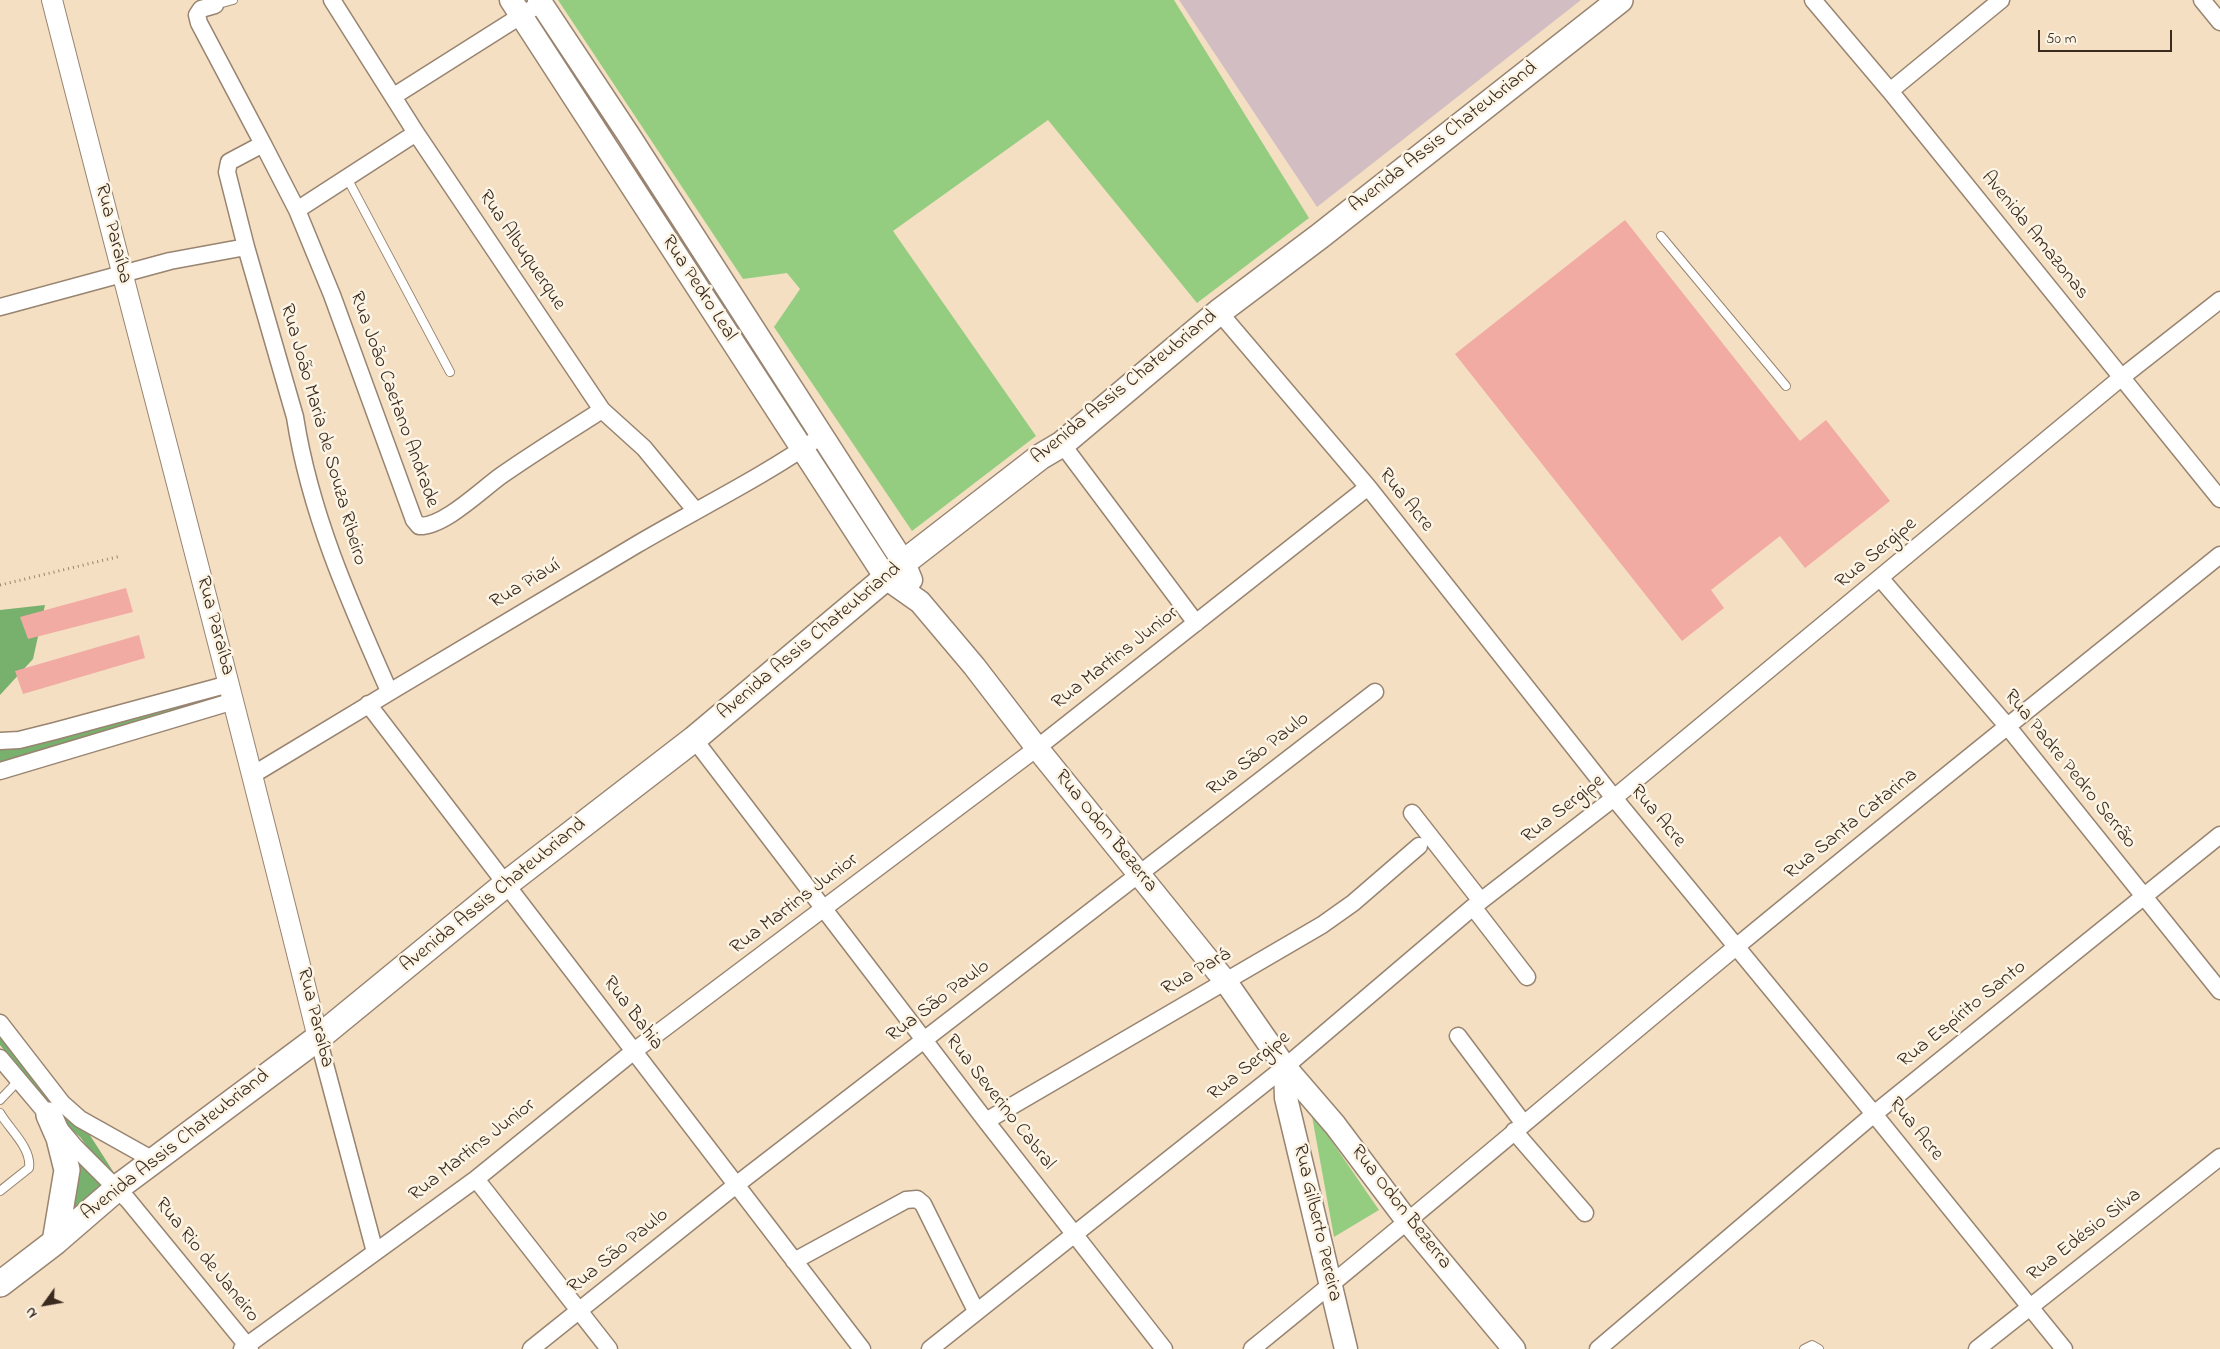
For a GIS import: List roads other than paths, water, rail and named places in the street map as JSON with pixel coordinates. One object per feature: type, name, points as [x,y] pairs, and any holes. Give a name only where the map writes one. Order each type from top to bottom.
[{"type":"main road","name":"Avenida Assis Chateubriand","points":[[0,1284],[121,1195],[156,1161],[318,1038],[506,884],[694,739],[895,571],[1040,457],[1062,444],[1219,312],[1320,236],[1620,0]]},
{"type":"main road","name":"Rua Pedro Leal","points":[[540,2],[634,142],[822,436],[895,571]]},
{"type":"main road","name":"Rua Pedro Leal","points":[[516,8],[802,450],[895,571]]},
{"type":"main road","name":"Rua Odon Bezerra","points":[[895,571],[974,666],[1037,748],[1226,982],[1285,1067],[1335,1125],[1408,1222],[1514,1349]]},
{"type":"main road","name":"Rua Gilberto Pereira","points":[[1285,1067],[1286,1098],[1346,1349]]},
{"type":"main road","points":[[49,1115],[58,1138],[68,1178],[55,1242]]},
{"type":"street","name":"Rua Paraíba","points":[[52,0],[231,692],[254,774],[318,1038],[374,1252]]},
{"type":"street","name":"Rua Albuquerque","points":[[332,0],[416,133],[602,410],[644,448],[695,510]]},
{"type":"street","name":"Avenida Amazonas","points":[[1813,0],[1890,91],[2220,499]]},
{"type":"street","points":[[1890,91],[2001,0]]},
{"type":"street","points":[[2202,0],[2220,22]]},
{"type":"street","points":[[394,96],[516,8],[540,2]]},
{"type":"street","name":"Rua João Caetano Andrade","points":[[215,5],[201,9],[197,15],[199,23],[297,210],[332,295],[414,520],[419,526],[432,524],[460,507],[502,475],[602,410]]},
{"type":"street","points":[[297,210],[416,133]]},
{"type":"street","name":"Rua João Maria de Souza Ribeiro","points":[[263,144],[229,162],[227,172],[230,186],[295,417],[299,446],[329,551],[389,691]]},
{"type":"street","points":[[0,307],[170,262],[246,247]]},
{"type":"street","name":"Rua Sergipe","points":[[930,1349],[1285,1067],[1477,904],[1614,798],[2122,377],[2220,300]]},
{"type":"street","name":"Rua Acre","points":[[1219,312],[1368,487],[1614,798],[1737,946],[2064,1349]]},
{"type":"street","name":"Rua Piauí","points":[[254,774],[389,691],[695,510],[802,450],[822,436]]},
{"type":"street","points":[[1062,444],[1196,623]]},
{"type":"street","name":"Rua Martins Junior","points":[[246,1348],[374,1252],[476,1179],[634,1052],[1037,748],[1368,487]]},
{"type":"street","name":"Rua Santa Catarina","points":[[1252,1349],[1408,1222],[1737,946],[2220,555]]},
{"type":"street","name":"Rua Padre Pedro Serrão","points":[[1881,578],[2008,727],[2220,991]]},
{"type":"street","points":[[0,741],[19,740],[231,692]]},
{"type":"street","points":[[0,771],[231,692]]},
{"type":"street","name":"Rua São Paulo","points":[[531,1349],[580,1312],[736,1184],[1140,875],[1375,692]]},
{"type":"street","name":"Rua Bahia","points":[[368,704],[862,1349]]},
{"type":"street","name":"Rua Severino Cabral","points":[[694,739],[986,1122],[1164,1349]]},
{"type":"street","points":[[1412,813],[1527,977]]},
{"type":"street","name":"Rua Espírito Santo","points":[[1598,1349],[1874,1114],[2220,835]]},
{"type":"street","name":"Rua Pará","points":[[986,1122],[1226,982],[1345,909],[1419,846]]},
{"type":"street","points":[[0,1023],[62,1103],[80,1119],[156,1161]]},
{"type":"street","points":[[1458,1036],[1519,1127],[1586,1212]]},
{"type":"street","name":"Rua Rio de Janeiro","points":[[0,1058],[75,1147],[121,1195],[246,1348]]},
{"type":"street","name":"Rua Edésio Silva","points":[[1976,1349],[2220,1157]]},
{"type":"street","points":[[476,1179],[609,1349]]},
{"type":"street","points":[[794,1260],[906,1200],[917,1199],[924,1204],[976,1311]]},
{"type":"lane","points":[[215,5],[233,0]]},
{"type":"lane","points":[[347,178],[450,372]]},
{"type":"lane","points":[[1661,236],[1786,386]]},
{"type":"lane","points":[[0,1100],[19,1080]]},
{"type":"lane","points":[[0,1113],[23,1147],[30,1161],[30,1168],[0,1191]]},
{"type":"lane","points":[[1804,1349],[1812,1345],[1819,1349]]}]
